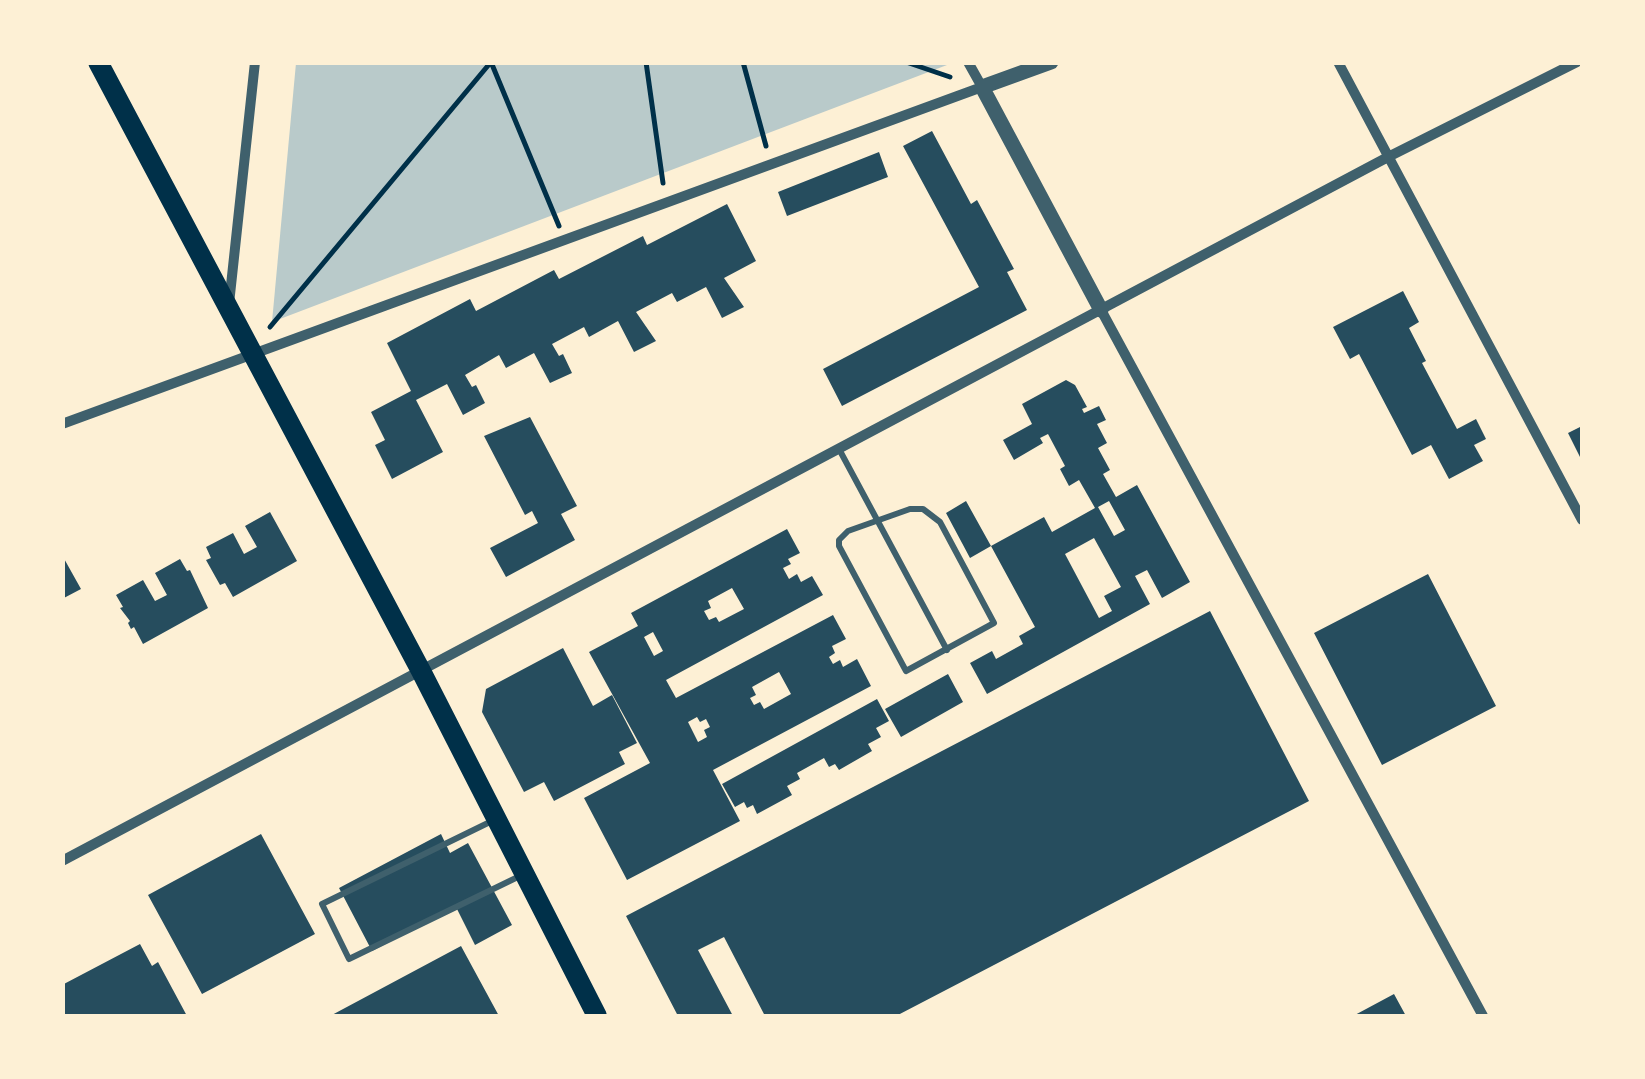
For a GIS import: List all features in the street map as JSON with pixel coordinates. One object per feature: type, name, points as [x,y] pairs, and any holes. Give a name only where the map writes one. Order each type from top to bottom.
[{"type":"main road","points":[[98,62],[420,671],[597,1016]]},
{"type":"street","points":[[229,310],[255,62]]},
{"type":"street","points":[[968,62],[1482,1016]]},
{"type":"street","points":[[62,424],[1051,62]]},
{"type":"street","points":[[1338,62],[1582,520]]},
{"type":"street","points":[[62,860],[1388,157],[1576,62]]},
{"type":"lane","points":[[839,449],[947,650]]},
{"type":"lane","points":[[910,509],[923,509],[940,522],[994,623],[906,670],[839,546],[844,532],[877,520],[910,509]]},
{"type":"lane","points":[[496,819],[322,904],[349,959],[523,874]]},
{"type":"path","points":[[252,354],[282,311],[491,62],[564,238]]},
{"type":"path","points":[[646,62],[666,202]]},
{"type":"path","points":[[743,62],[771,164]]},
{"type":"path","points":[[906,62],[982,87]]},
{"type":"shaded area","points":[[296,63],[947,65],[272,322]]},
{"type":"building","points":[[932,131],[971,204],[977,200],[1014,269],[1007,272],[1027,310],[842,406],[823,369],[979,287],[903,146]]},
{"type":"building","points":[[879,152],[888,177],[787,216],[778,192]]},
{"type":"building","points":[[727,204],[756,261],[724,278],[744,307],[722,318],[706,287],[677,302],[672,293],[636,312],[656,341],[634,352],[618,321],[589,337],[584,327],[552,344],[559,356],[563,354],[572,373],[550,383],[534,353],[506,368],[499,355],[465,375],[472,387],[476,385],[485,403],[463,415],[447,384],[416,400],[443,452],[392,479],[375,445],[385,440],[371,412],[411,391],[387,343],[470,299],[476,311],[554,270],[559,279],[643,236],[647,245]]},
{"type":"building","points":[[1403,291],[1419,322],[1409,328],[1426,361],[1422,363],[1457,429],[1476,419],[1486,439],[1474,445],[1483,461],[1449,479],[1431,445],[1412,455],[1359,354],[1350,359],[1333,327]]},
{"type":"building","points":[[1066,380],[1075,385],[1087,407],[1082,409],[1084,413],[1099,406],[1106,420],[1097,424],[1107,443],[1098,448],[1110,470],[1103,474],[1116,497],[1137,485],[1190,582],[1162,598],[1147,570],[1135,576],[1150,604],[987,694],[970,663],[992,651],[996,659],[1023,644],[1019,636],[1035,627],[991,546],[1044,517],[1052,532],[1095,508],[1079,480],[1069,486],[1060,469],[1065,466],[1048,434],[1040,438],[1043,443],[1014,460],[1003,440],[1032,424],[1022,404]],"holes":[[[1109,501],[1125,530],[1114,536],[1098,507]],[[1094,538],[1121,587],[1104,596],[1112,611],[1099,618],[1065,554]]]},
{"type":"building","points":[[530,417],[577,506],[561,514],[575,540],[506,577],[490,548],[538,523],[532,511],[525,515],[484,436]]},
{"type":"building","points":[[1582,426],[1582,461],[1568,433]]},
{"type":"building","points":[[966,501],[991,546],[970,558],[946,513]]},
{"type":"building","points":[[270,512],[297,561],[233,597],[225,583],[220,585],[206,560],[211,558],[206,547],[233,533],[244,554],[257,547],[245,526]]},
{"type":"building","points":[[787,529],[800,553],[788,559],[791,564],[783,568],[789,579],[797,574],[801,582],[812,576],[823,595],[666,680],[676,698],[833,615],[846,639],[832,646],[835,653],[829,657],[833,664],[840,660],[843,667],[857,659],[871,686],[713,770],[740,821],[627,880],[584,798],[650,763],[589,652],[638,626],[631,613]],"holes":[[[732,588],[744,609],[719,622],[716,617],[709,620],[704,611],[711,608],[708,601]],[[653,632],[663,651],[654,656],[644,637]],[[779,672],[791,694],[764,709],[760,702],[754,705],[750,698],[756,695],[752,687]],[[697,717],[700,722],[706,719],[710,727],[704,730],[707,737],[698,742],[688,722]]]},
{"type":"building","points":[[62,555],[81,589],[62,599]]},
{"type":"building","points":[[180,559],[190,570],[208,608],[143,644],[134,627],[131,629],[116,595],[143,580],[155,601],[167,595],[155,573]]},
{"type":"building","points":[[1428,574],[1496,706],[1382,765],[1314,633]]},
{"type":"building","points":[[1210,611],[1309,801],[896,1016],[765,1016],[724,937],[698,950],[733,1016],[678,1016],[626,916]]},
{"type":"building","points":[[563,648],[593,706],[612,695],[637,743],[619,752],[625,764],[554,801],[544,782],[524,792],[482,712],[486,689]]},
{"type":"building","points":[[948,674],[963,702],[901,737],[885,709]]},
{"type":"building","points":[[877,699],[889,721],[876,728],[881,737],[868,744],[872,751],[839,770],[835,764],[829,767],[824,758],[797,773],[800,779],[787,786],[792,795],[757,814],[753,805],[747,808],[744,802],[735,807],[722,784]]},
{"type":"building","points":[[261,834],[315,934],[202,994],[148,895]]},
{"type":"building","points":[[441,834],[450,853],[468,843],[512,925],[475,945],[456,907],[372,951],[339,888]]},
{"type":"building","points":[[140,944],[152,966],[158,962],[187,1016],[62,1016],[62,985]]},
{"type":"building","points":[[461,946],[499,1016],[330,1016]]},
{"type":"building","points":[[1394,994],[1406,1016],[1353,1016]]}]
